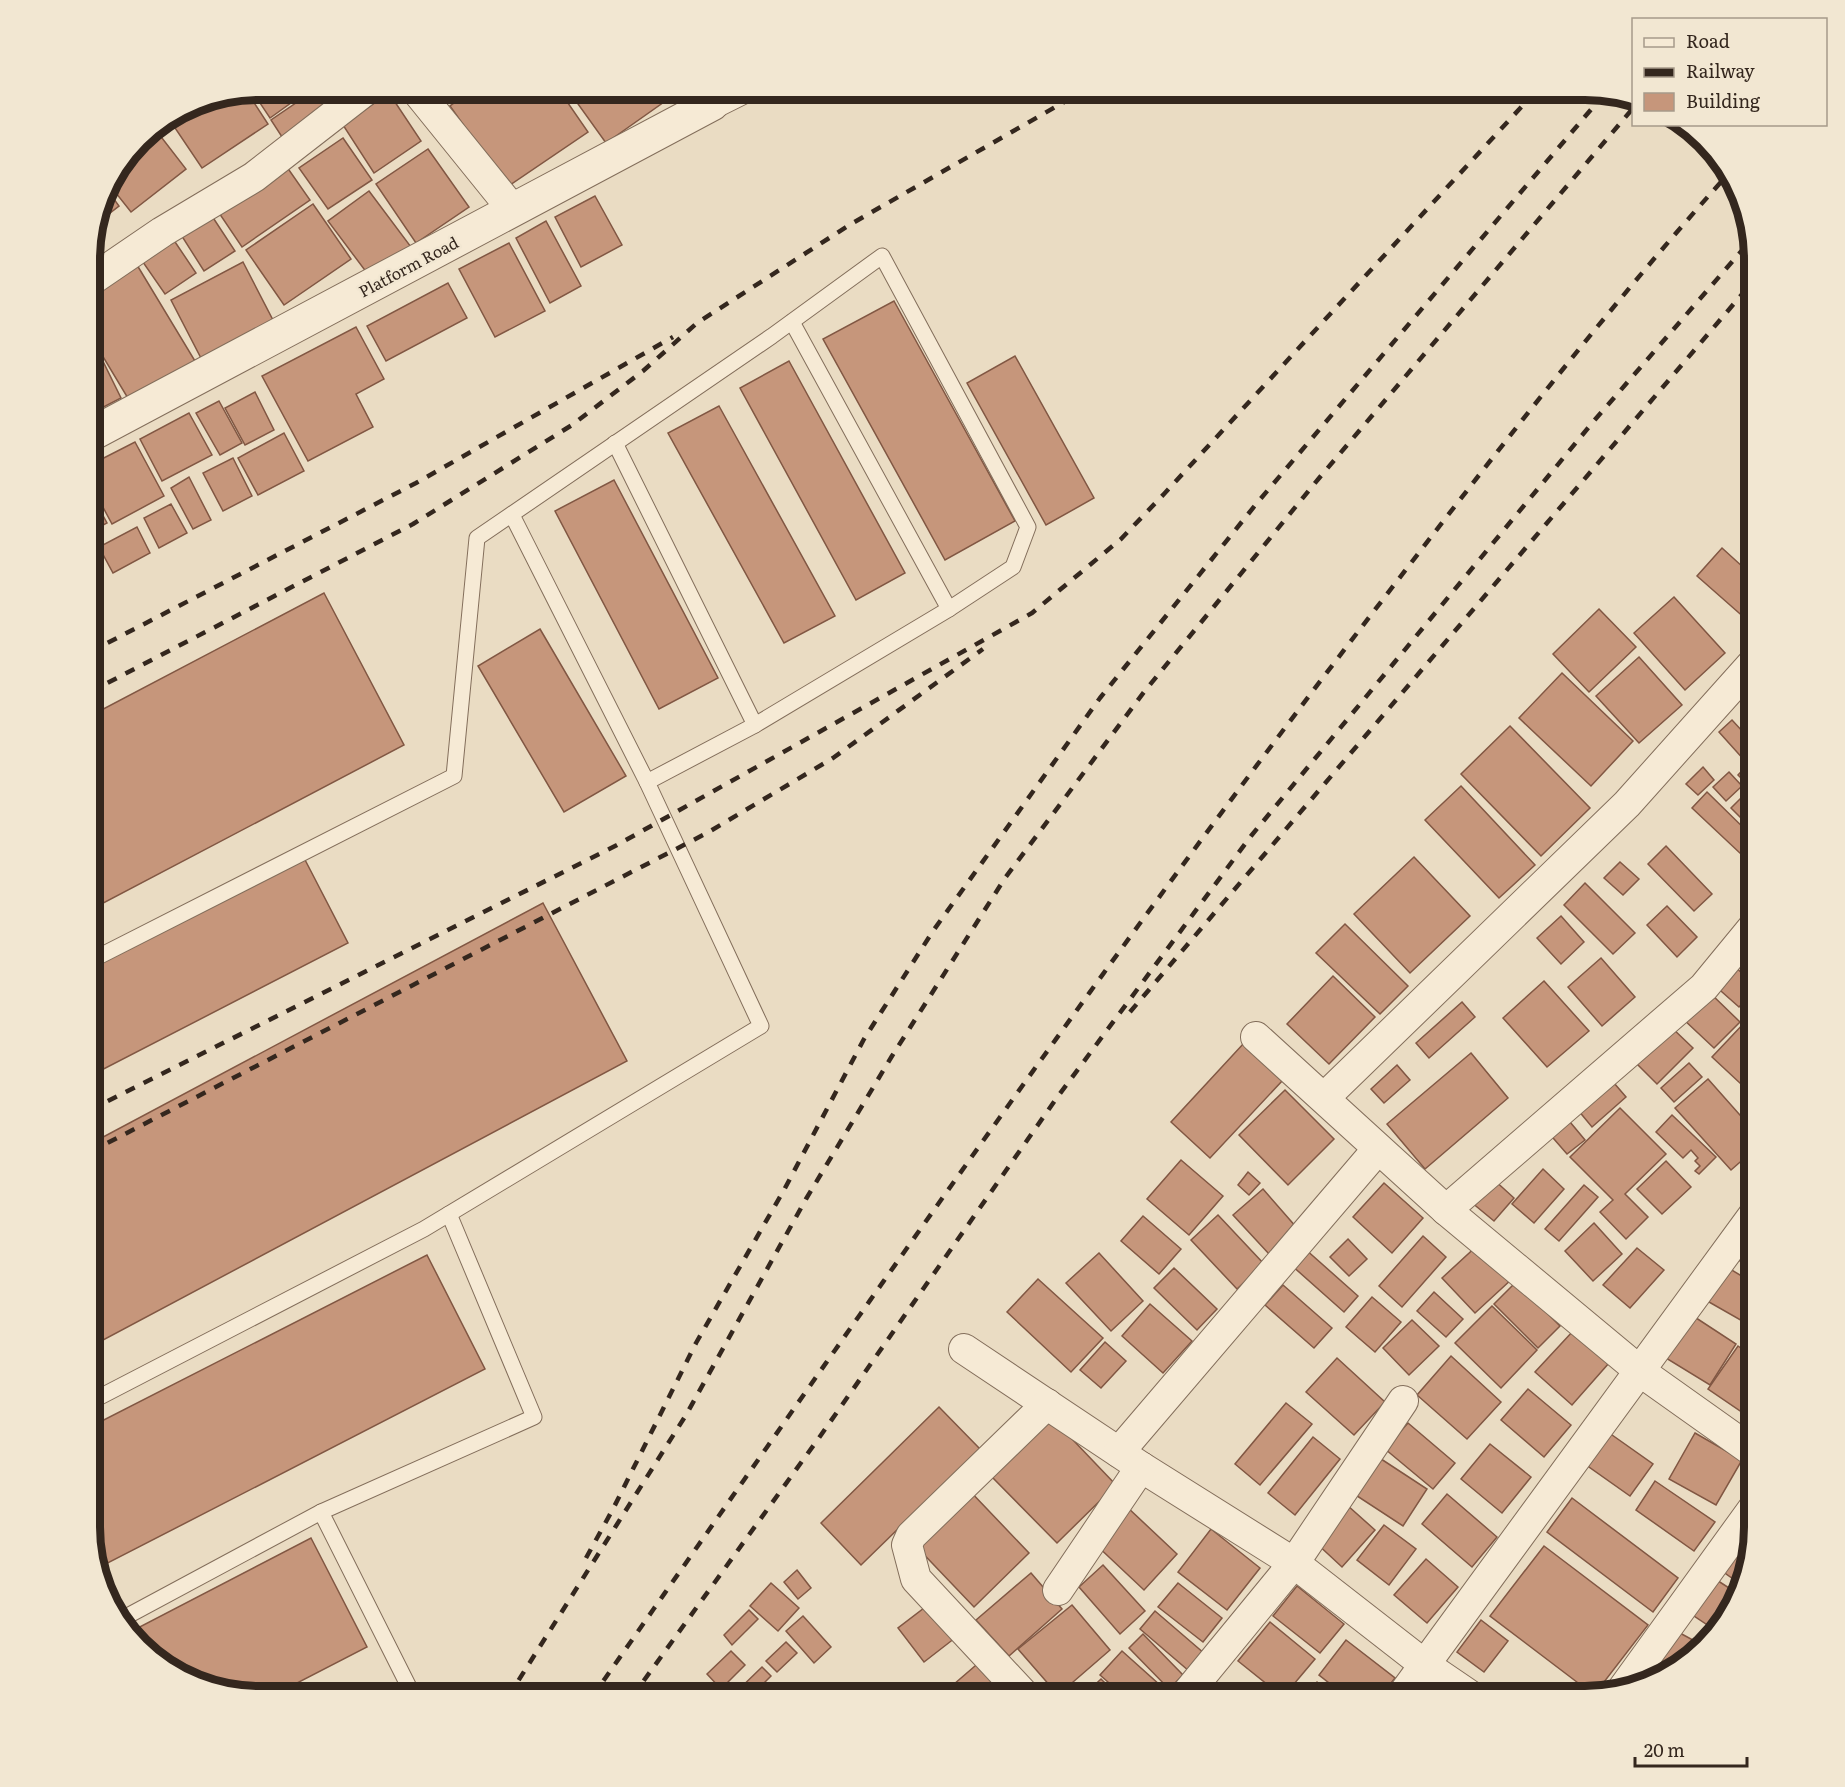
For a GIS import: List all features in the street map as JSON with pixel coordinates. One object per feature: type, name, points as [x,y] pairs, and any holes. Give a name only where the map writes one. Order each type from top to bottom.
[{"type":"street","points":[[101,274],[162,232],[254,177],[352,101]]},
{"type":"street","points":[[425,101],[513,210]]},
{"type":"street","name":"Platform Road","points":[[101,429],[513,210],[700,101]]},
{"type":"street","points":[[1324,1098],[1628,804],[1744,673]]},
{"type":"street","points":[[1446,1210],[1704,987],[1744,938]]},
{"type":"street","points":[[1256,1037],[1324,1098],[1377,1150],[1446,1210],[1641,1372],[1744,1445]]},
{"type":"street","points":[[1058,1590],[1130,1460],[1377,1150]]},
{"type":"street","points":[[1409,1686],[1744,1228]]},
{"type":"street","points":[[964,1349],[1130,1460],[1294,1563],[1425,1665],[1456,1686]]},
{"type":"street","points":[[1193,1686],[1294,1563],[1402,1401]]},
{"type":"street","points":[[1016,1686],[916,1579],[907,1545],[927,1520],[1047,1404]]},
{"type":"street","points":[[1629,1680],[1744,1521]]},
{"type":"lane","points":[[101,955],[454,776],[477,538],[792,322],[882,256],[1028,527],[1013,567],[949,609],[755,724],[647,782]]},
{"type":"lane","points":[[792,322],[949,609]]},
{"type":"lane","points":[[615,444],[755,724]]},
{"type":"lane","points":[[101,1396],[449,1214],[761,1026],[647,782],[512,514]]},
{"type":"lane","points":[[127,1616],[321,1512],[534,1416],[449,1214]]},
{"type":"lane","points":[[321,1512],[408,1686]]},
{"type":"building","points":[[253,101],[268,124],[202,168],[173,126],[208,109],[238,102]]},
{"type":"building","points":[[259,101],[294,101],[270,118]]},
{"type":"building","points":[[299,101],[342,101],[284,140],[271,120]]},
{"type":"building","points":[[378,101],[394,101],[421,141],[374,173],[343,125]]},
{"type":"building","points":[[457,101],[567,101],[588,132],[507,187],[450,106]]},
{"type":"building","points":[[576,101],[665,101],[606,143]]},
{"type":"building","points":[[160,136],[186,169],[131,212],[116,193],[127,171]]},
{"type":"building","points":[[343,138],[372,180],[328,209],[299,168]]},
{"type":"building","points":[[428,149],[469,207],[416,243],[376,184]]},
{"type":"building","points":[[282,160],[310,200],[242,247],[215,207]]},
{"type":"building","points":[[369,191],[411,247],[370,277],[328,221]]},
{"type":"building","points":[[595,196],[622,245],[581,267],[555,217]]},
{"type":"building","points":[[113,198],[119,206],[107,215]]},
{"type":"building","points":[[313,204],[351,259],[284,305],[246,250]]},
{"type":"building","points":[[208,210],[235,251],[204,271],[178,230]]},
{"type":"building","points":[[546,221],[581,286],[550,303],[516,238]]},
{"type":"building","points":[[169,233],[196,273],[165,294],[138,255]]},
{"type":"building","points":[[509,243],[545,311],[495,337],[459,269]]},
{"type":"building","points":[[243,262],[275,324],[203,362],[171,300]]},
{"type":"building","points":[[137,265],[195,361],[129,400],[101,353],[101,286]]},
{"type":"building","points":[[448,283],[467,318],[386,361],[367,326]]},
{"type":"building","points":[[894,301],[1015,521],[945,560],[823,339]]},
{"type":"building","points":[[356,327],[384,379],[356,394],[373,427],[308,461],[262,376]]},
{"type":"building","points":[[1015,356],[1094,498],[1046,525],[967,383]]},
{"type":"building","points":[[101,357],[121,398],[101,408]]},
{"type":"building","points":[[789,361],[905,573],[856,600],[740,388]]},
{"type":"building","points":[[255,392],[274,430],[245,445],[225,408]]},
{"type":"building","points":[[219,401],[242,443],[220,455],[196,413]]},
{"type":"building","points":[[719,406],[835,616],[784,643],[668,433]]},
{"type":"building","points":[[189,413],[212,455],[162,481],[140,439]]},
{"type":"building","points":[[284,433],[304,471],[258,495],[238,458]]},
{"type":"building","points":[[135,442],[164,496],[112,524],[101,504],[101,459]]},
{"type":"building","points":[[233,458],[252,496],[223,511],[203,473]]},
{"type":"building","points":[[189,477],[211,520],[193,529],[171,488]]},
{"type":"building","points":[[614,480],[718,678],[659,709],[555,511]]},
{"type":"building","points":[[171,504],[187,533],[159,548],[144,518]]},
{"type":"building","points":[[101,512],[107,523],[101,526]]},
{"type":"building","points":[[137,527],[150,553],[113,573],[101,551],[101,546]]},
{"type":"building","points":[[1722,548],[1744,568],[1744,617],[1697,576]]},
{"type":"building","points":[[324,593],[404,745],[101,904],[101,710]]},
{"type":"building","points":[[1674,597],[1725,653],[1685,690],[1634,633]]},
{"type":"building","points":[[1599,609],[1636,647],[1589,692],[1553,654]]},
{"type":"building","points":[[540,629],[626,776],[564,812],[478,666]]},
{"type":"building","points":[[1639,657],[1682,705],[1639,743],[1596,696]]},
{"type":"building","points":[[1562,673],[1633,741],[1591,786],[1519,718]]},
{"type":"building","points":[[1732,720],[1744,733],[1744,760],[1719,732]]},
{"type":"building","points":[[1510,726],[1590,808],[1541,856],[1461,774]]},
{"type":"building","points":[[1703,767],[1714,780],[1698,795],[1686,784]]},
{"type":"building","points":[[1744,769],[1744,781],[1738,775]]},
{"type":"building","points":[[1729,772],[1742,786],[1726,801],[1713,787]]},
{"type":"building","points":[[1461,786],[1535,865],[1499,898],[1425,820]]},
{"type":"building","points":[[1707,792],[1744,828],[1744,853],[1742,855],[1692,808]]},
{"type":"building","points":[[1744,795],[1744,821],[1731,808]]},
{"type":"building","points":[[1666,846],[1712,894],[1694,911],[1648,864]]},
{"type":"building","points":[[302,854],[348,943],[101,1070],[101,958]]},
{"type":"building","points":[[1414,857],[1470,916],[1410,973],[1354,914]]},
{"type":"building","points":[[1620,862],[1639,879],[1623,895],[1604,878]]},
{"type":"building","points":[[1585,883],[1635,933],[1613,954],[1564,905]]},
{"type":"building","points":[[543,903],[627,1061],[101,1341],[101,1138]]},
{"type":"building","points":[[1667,906],[1697,937],[1677,957],[1647,925]]},
{"type":"building","points":[[1561,916],[1584,942],[1561,964],[1537,938]]},
{"type":"building","points":[[1345,924],[1408,986],[1380,1014],[1316,953]]},
{"type":"building","points":[[1744,945],[1744,954],[1739,950]]},
{"type":"building","points":[[1601,958],[1635,997],[1602,1026],[1568,987]]},
{"type":"building","points":[[1732,964],[1744,975],[1744,1002],[1739,1007],[1713,984]]},
{"type":"building","points":[[1333,976],[1375,1017],[1329,1064],[1287,1024]]},
{"type":"building","points":[[1544,981],[1589,1031],[1547,1067],[1503,1018]]},
{"type":"building","points":[[1708,991],[1740,1022],[1714,1048],[1682,1018]]},
{"type":"building","points":[[1462,1002],[1475,1017],[1429,1058],[1416,1043]]},
{"type":"building","points":[[1744,1023],[1744,1081],[1741,1084],[1712,1057]]},
{"type":"building","points":[[1670,1026],[1693,1048],[1657,1084],[1634,1061]]},
{"type":"building","points":[[1244,1043],[1283,1080],[1210,1158],[1171,1122]]},
{"type":"building","points":[[1471,1053],[1508,1098],[1425,1169],[1387,1124]]},
{"type":"building","points":[[1689,1063],[1702,1077],[1674,1102],[1661,1088]]},
{"type":"building","points":[[1397,1065],[1410,1080],[1384,1103],[1371,1089]]},
{"type":"building","points":[[1608,1076],[1626,1097],[1592,1127],[1573,1104]]},
{"type":"building","points":[[1708,1079],[1744,1120],[1744,1159],[1731,1170],[1675,1108]]},
{"type":"building","points":[[1285,1090],[1334,1139],[1288,1185],[1239,1135]]},
{"type":"building","points":[[1620,1108],[1666,1154],[1625,1194],[1648,1217],[1626,1239],[1600,1212],[1613,1200],[1570,1157]]},
{"type":"building","points":[[1672,1115],[1716,1157],[1699,1174],[1695,1171],[1700,1166],[1695,1161],[1698,1158],[1691,1150],[1683,1158],[1656,1132]]},
{"type":"building","points":[[1565,1116],[1585,1140],[1567,1154],[1547,1131]]},
{"type":"building","points":[[1181,1160],[1223,1196],[1189,1235],[1147,1199]]},
{"type":"building","points":[[1666,1161],[1691,1187],[1662,1214],[1637,1189]]},
{"type":"building","points":[[1543,1169],[1564,1189],[1534,1223],[1512,1204]]},
{"type":"building","points":[[1248,1172],[1260,1183],[1249,1195],[1238,1185]]},
{"type":"building","points":[[1492,1178],[1514,1198],[1494,1221],[1471,1202]]},
{"type":"building","points":[[1384,1183],[1423,1218],[1392,1253],[1353,1217]]},
{"type":"building","points":[[1584,1185],[1598,1197],[1559,1241],[1545,1229]]},
{"type":"building","points":[[1263,1189],[1297,1228],[1269,1254],[1233,1215]]},
{"type":"building","points":[[1218,1215],[1264,1264],[1237,1289],[1191,1240]]},
{"type":"building","points":[[1143,1216],[1181,1249],[1159,1274],[1121,1241]]},
{"type":"building","points":[[1594,1223],[1622,1254],[1593,1281],[1565,1251]]},
{"type":"building","points":[[1423,1236],[1446,1257],[1402,1307],[1379,1286]]},
{"type":"building","points":[[1348,1239],[1367,1259],[1349,1276],[1330,1257]]},
{"type":"building","points":[[1480,1243],[1513,1278],[1475,1313],[1442,1278]]},
{"type":"building","points":[[1744,1243],[1744,1263],[1730,1255]]},
{"type":"building","points":[[1304,1248],[1358,1296],[1344,1312],[1290,1264]]},
{"type":"building","points":[[1637,1248],[1664,1270],[1630,1308],[1603,1285]]},
{"type":"building","points":[[1099,1253],[1143,1301],[1111,1331],[1066,1283]]},
{"type":"building","points":[[427,1255],[485,1369],[105,1564],[101,1528],[101,1421]]},
{"type":"building","points":[[1174,1268],[1217,1309],[1197,1330],[1154,1288]]},
{"type":"building","points":[[1730,1269],[1744,1277],[1744,1322],[1702,1298]]},
{"type":"building","points":[[1038,1279],[1103,1338],[1071,1372],[1007,1312]]},
{"type":"building","points":[[1516,1282],[1560,1326],[1538,1348],[1494,1304]]},
{"type":"building","points":[[1283,1285],[1332,1328],[1314,1348],[1265,1305]]},
{"type":"building","points":[[1434,1292],[1463,1319],[1446,1337],[1417,1311]]},
{"type":"building","points":[[1372,1297],[1401,1322],[1375,1352],[1346,1327]]},
{"type":"building","points":[[1150,1304],[1192,1341],[1163,1373],[1122,1336]]},
{"type":"building","points":[[1492,1306],[1537,1350],[1501,1388],[1455,1343]]},
{"type":"building","points":[[1687,1312],[1736,1344],[1710,1385],[1661,1355]]},
{"type":"building","points":[[1412,1320],[1439,1346],[1409,1375],[1383,1348]]},
{"type":"building","points":[[1573,1331],[1609,1363],[1572,1405],[1535,1372]]},
{"type":"building","points":[[1105,1342],[1126,1361],[1101,1388],[1080,1370]]},
{"type":"building","points":[[1738,1346],[1744,1350],[1744,1414],[1708,1389]]},
{"type":"building","points":[[1451,1356],[1501,1402],[1467,1439],[1417,1395]]},
{"type":"building","points":[[1337,1358],[1385,1402],[1354,1435],[1306,1392]]},
{"type":"building","points":[[1528,1389],[1571,1425],[1544,1457],[1501,1420]]},
{"type":"building","points":[[1286,1403],[1312,1424],[1260,1485],[1235,1464]]},
{"type":"building","points":[[939,1407],[980,1449],[861,1565],[821,1523]]},
{"type":"building","points":[[1052,1418],[1116,1485],[1057,1543],[992,1477]]},
{"type":"building","points":[[1408,1423],[1455,1463],[1433,1489],[1385,1449]]},
{"type":"building","points":[[1605,1430],[1653,1464],[1630,1496],[1582,1462]]},
{"type":"building","points":[[1695,1433],[1742,1460],[1716,1505],[1669,1479]]},
{"type":"building","points":[[1313,1437],[1340,1459],[1295,1515],[1268,1493]]},
{"type":"building","points":[[1490,1444],[1531,1477],[1502,1513],[1461,1479]]},
{"type":"building","points":[[1375,1455],[1427,1489],[1403,1526],[1351,1492]]},
{"type":"building","points":[[1655,1481],[1715,1522],[1694,1551],[1636,1510]]},
{"type":"building","points":[[967,1488],[1029,1553],[974,1607],[912,1542]]},
{"type":"building","points":[[1447,1494],[1497,1537],[1472,1567],[1422,1524]]},
{"type":"building","points":[[1572,1498],[1678,1578],[1653,1612],[1547,1532]]},
{"type":"building","points":[[1347,1505],[1375,1530],[1342,1567],[1314,1541]]},
{"type":"building","points":[[1126,1506],[1177,1554],[1144,1590],[1093,1542]]},
{"type":"building","points":[[1384,1525],[1416,1549],[1389,1585],[1357,1560]]},
{"type":"building","points":[[1211,1529],[1260,1568],[1227,1610],[1178,1572]]},
{"type":"building","points":[[1739,1531],[1744,1535],[1743,1549],[1735,1580],[1715,1566]]},
{"type":"building","points":[[311,1538],[367,1647],[291,1686],[238,1685],[198,1674],[171,1660],[137,1628]]},
{"type":"building","points":[[1544,1546],[1648,1625],[1602,1685],[1582,1686],[1490,1616]]},
{"type":"building","points":[[1426,1559],[1458,1587],[1427,1623],[1394,1595]]},
{"type":"building","points":[[1103,1565],[1145,1611],[1120,1634],[1079,1587]]},
{"type":"building","points":[[797,1570],[811,1588],[798,1599],[784,1582]]},
{"type":"building","points":[[1031,1573],[1062,1609],[1009,1656],[976,1620]]},
{"type":"building","points":[[1712,1577],[1732,1590],[1718,1616],[1710,1626],[1688,1612]]},
{"type":"building","points":[[771,1583],[799,1608],[778,1631],[750,1606]]},
{"type":"building","points":[[1178,1583],[1222,1618],[1203,1642],[1158,1607]]},
{"type":"building","points":[[1297,1586],[1344,1624],[1320,1653],[1273,1616]]},
{"type":"building","points":[[928,1605],[955,1638],[924,1662],[898,1628]]},
{"type":"building","points":[[1072,1605],[1110,1650],[1068,1686],[1050,1686],[1018,1649]]},
{"type":"building","points":[[749,1610],[758,1619],[732,1645],[724,1635]]},
{"type":"building","points":[[1155,1611],[1205,1654],[1189,1671],[1140,1629]]},
{"type":"building","points":[[803,1616],[831,1647],[814,1663],[786,1631]]},
{"type":"building","points":[[1481,1620],[1508,1641],[1484,1672],[1457,1652]]},
{"type":"building","points":[[1270,1622],[1315,1659],[1292,1686],[1269,1686],[1238,1661]]},
{"type":"building","points":[[1678,1632],[1696,1641],[1674,1660],[1663,1666],[1660,1664]]},
{"type":"building","points":[[1143,1634],[1183,1675],[1172,1686],[1166,1686],[1129,1648]]},
{"type":"building","points":[[1346,1640],[1395,1678],[1389,1686],[1333,1686],[1319,1675]]},
{"type":"building","points":[[786,1642],[797,1653],[777,1672],[766,1661]]},
{"type":"building","points":[[731,1651],[745,1665],[724,1686],[718,1686],[707,1674]]},
{"type":"building","points":[[1122,1651],[1161,1686],[1112,1686],[1100,1675]]},
{"type":"building","points":[[982,1660],[1006,1686],[952,1686]]},
{"type":"building","points":[[762,1667],[771,1676],[761,1686],[742,1686]]},
{"type":"building","points":[[1101,1679],[1108,1686],[1094,1686]]},
{"type":"railway","points":[[101,686],[413,524],[572,425],[643,371],[697,323],[851,224],[1066,101]]},
{"type":"railway","points":[[101,1104],[617,845],[1032,613],[1121,539],[1527,101]]},
{"type":"railway","points":[[586,1558],[696,1343],[784,1190],[864,1039],[933,931],[1100,698],[1257,503],[1598,101]]},
{"type":"railway","points":[[515,1686],[686,1415],[806,1199],[892,1056],[1005,878],[1144,692],[1320,477],[1632,109]]},
{"type":"railway","points":[[600,1686],[1074,1014],[1273,744],[1547,389],[1636,280],[1723,180]]},
{"type":"railway","points":[[640,1686],[821,1435],[1056,1099],[1251,836],[1593,422],[1744,249]]},
{"type":"railway","points":[[1130,1012],[1744,292]]},
{"type":"railway","points":[[101,646],[416,483],[673,337]]},
{"type":"railway","points":[[101,1146],[707,833],[833,758],[983,649]]}]
